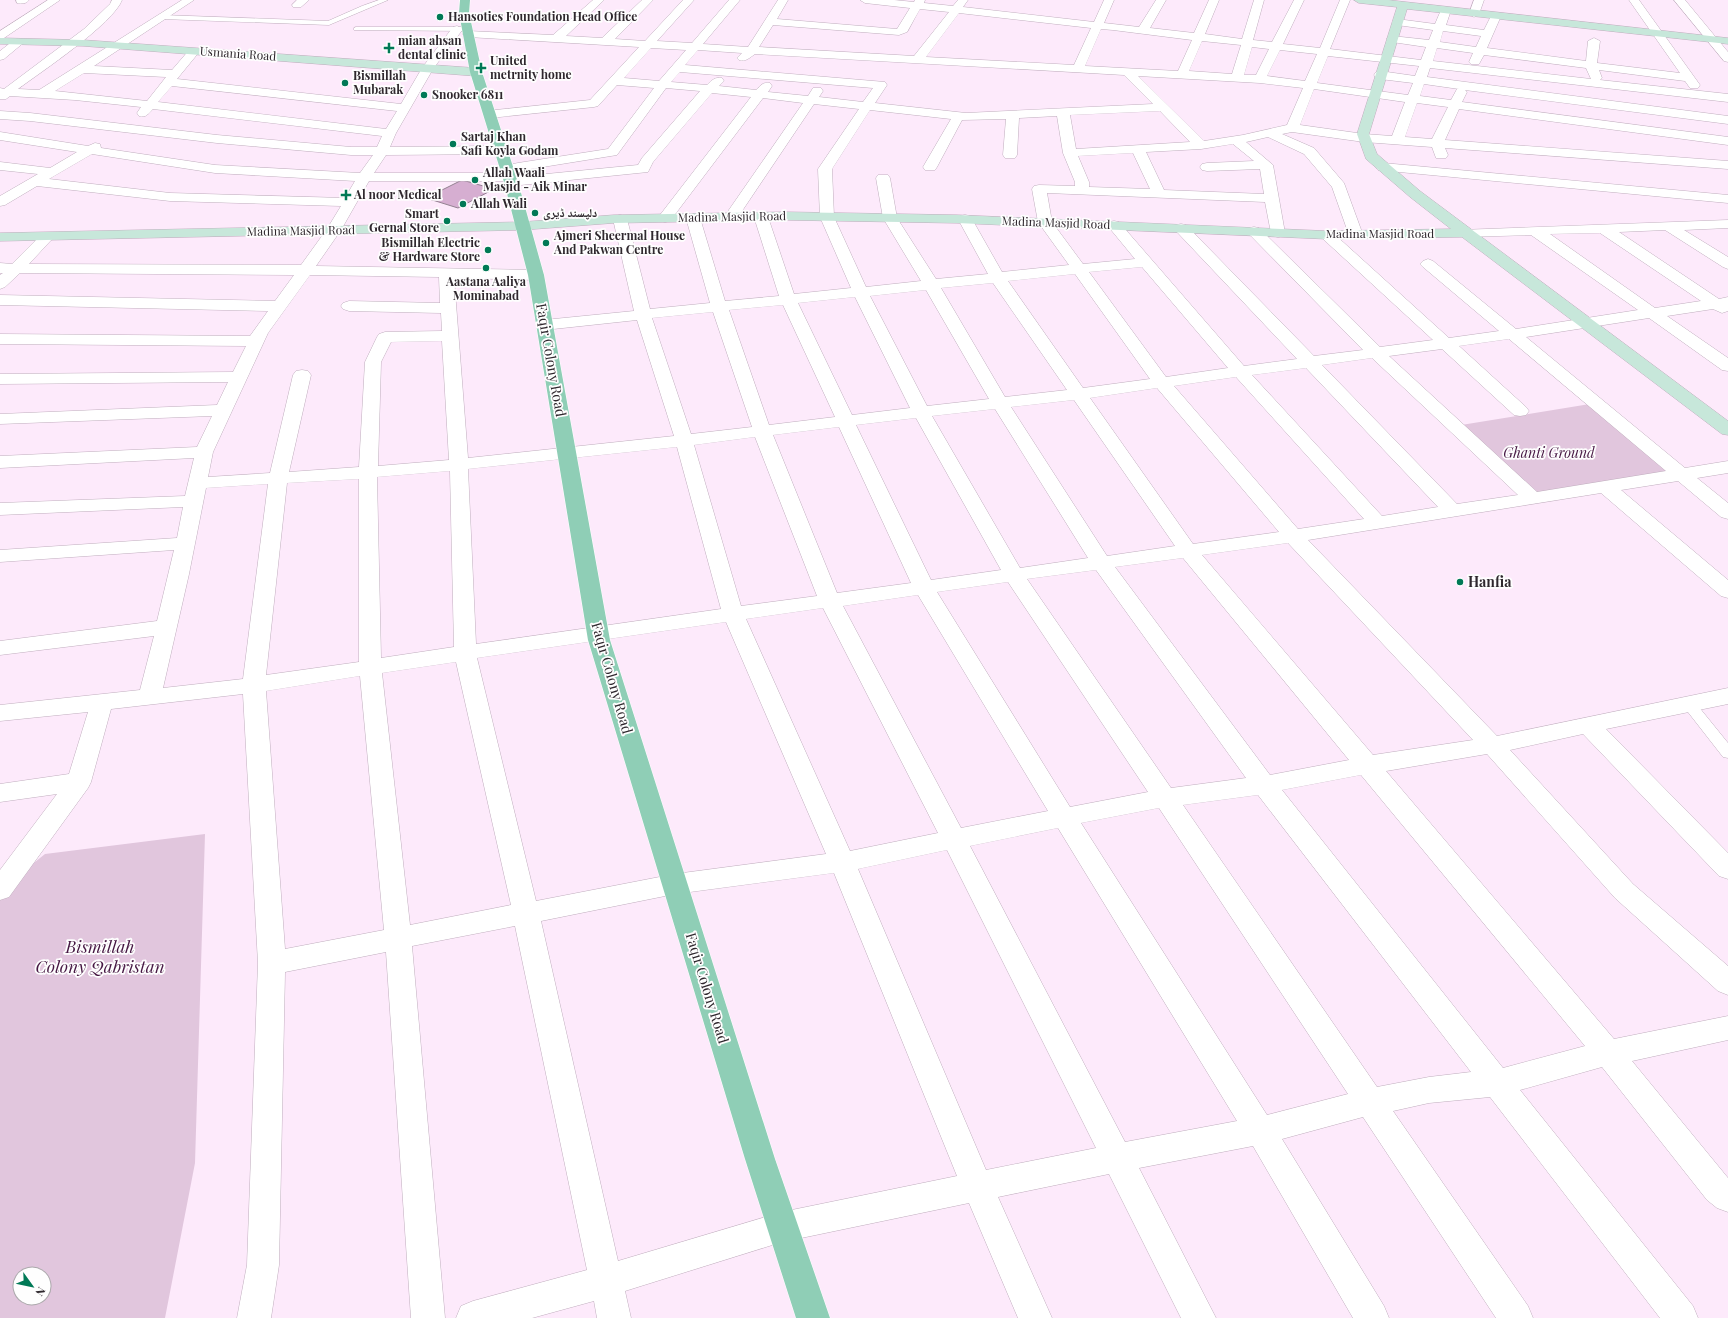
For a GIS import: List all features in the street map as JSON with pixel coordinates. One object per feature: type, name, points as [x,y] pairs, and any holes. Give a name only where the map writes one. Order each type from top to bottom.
[{"type":"main road","name":"Faqir Colony Road","points":[[465,0],[464,31],[507,169],[536,275],[598,633],[674,884],[760,1159],[813,1318]]},
{"type":"street","points":[[0,36],[55,0]]},
{"type":"street","points":[[2,94],[72,43],[115,5],[117,0]]},
{"type":"street","points":[[42,94],[189,0]]},
{"type":"street","points":[[556,39],[599,0]]},
{"type":"street","points":[[605,42],[648,0]]},
{"type":"street","points":[[490,114],[594,103],[690,0]]},
{"type":"street","points":[[0,115],[287,146],[351,151],[382,151],[507,169],[612,152],[662,85],[735,0]]},
{"type":"street","points":[[0,136],[215,169],[364,177],[507,169],[643,169],[647,161],[709,89],[752,50],[771,22],[783,0]]},
{"type":"street","points":[[872,0],[919,3],[956,10],[1143,30],[1554,79],[1728,98]]},
{"type":"street","points":[[918,60],[964,0]]},
{"type":"street","points":[[1078,69],[1109,0]]},
{"type":"street","points":[[1143,30],[1161,0]]},
{"type":"street","points":[[1182,75],[1214,0]]},
{"type":"street","points":[[1237,78],[1259,0]]},
{"type":"street","points":[[1260,79],[1299,0]]},
{"type":"street","points":[[1292,128],[1345,0]]},
{"type":"street","points":[[1359,0],[1404,3],[1474,14],[1728,41]]},
{"type":"street","points":[[1474,14],[1479,0]]},
{"type":"street","points":[[1634,0],[1688,78],[1723,119],[1728,134]]},
{"type":"street","points":[[1679,0],[1728,59]]},
{"type":"street","points":[[771,22],[899,32],[903,30],[919,3]]},
{"type":"street","points":[[1404,3],[1385,59],[1363,134],[1371,156],[1415,194],[1465,233],[1728,430]]},
{"type":"street","points":[[1397,140],[1446,10]]},
{"type":"street","points":[[1447,173],[1437,143],[1496,16]]},
{"type":"street","points":[[1397,22],[1488,34]]},
{"type":"street","points":[[815,54],[830,26]]},
{"type":"street","points":[[150,697],[204,452],[239,377],[260,334],[334,230],[364,177],[382,151],[390,133],[428,68],[464,31],[647,45],[1260,79],[1413,98],[1548,118],[1728,141]]},
{"type":"street","points":[[1392,39],[1688,78]]},
{"type":"street","name":"Usmania Road","points":[[0,41],[72,43],[476,72]]},
{"type":"street","points":[[1594,41],[1591,65],[1614,127]]},
{"type":"street","points":[[0,57],[18,42]]},
{"type":"street","points":[[0,202],[127,128],[151,104],[194,51]]},
{"type":"street","points":[[666,218],[791,53]]},
{"type":"street","points":[[731,217],[841,56]]},
{"type":"street","points":[[1543,151],[1558,60]]},
{"type":"street","points":[[677,68],[881,85],[825,169],[827,217],[860,291],[921,412],[1014,575],[1516,1318]]},
{"type":"street","points":[[82,69],[172,78],[405,108]]},
{"type":"street","points":[[1128,72],[1201,145]]},
{"type":"street","points":[[1380,76],[1723,119]]},
{"type":"street","points":[[615,81],[709,89],[958,117],[1163,107]]},
{"type":"street","points":[[2,94],[75,96],[390,133]]},
{"type":"street","points":[[1063,112],[1070,153],[1082,182],[1082,191]]},
{"type":"street","points":[[1010,155],[1013,115]]},
{"type":"street","points":[[930,167],[958,117]]},
{"type":"street","points":[[1070,153],[1201,145],[1236,140],[1292,128],[1364,138],[1728,165]]},
{"type":"street","points":[[1269,133],[1308,151],[1339,186],[1356,235]]},
{"type":"street","points":[[1236,140],[1266,165],[1278,233]]},
{"type":"street","points":[[1138,149],[1152,176],[1159,194]]},
{"type":"street","points":[[1207,167],[1266,165]]},
{"type":"street","points":[[0,166],[52,172]]},
{"type":"street","points":[[1383,167],[1728,199]]},
{"type":"street","points":[[883,178],[890,218],[931,284],[1000,403],[1101,563],[1264,785],[1681,1318]]},
{"type":"street","points":[[34,182],[170,197],[350,202]]},
{"type":"street","points":[[1272,198],[1039,189],[1045,222],[1162,383],[1293,536],[1492,745],[1624,891],[1728,983]]},
{"type":"street","name":"Madina Masjid Road","points":[[0,237],[522,226],[620,219],[731,217],[966,219],[1327,235],[1465,233]]},
{"type":"street","points":[[761,217],[788,299],[924,588],[1064,817],[1260,1131],[1372,1318]]},
{"type":"street","points":[[693,218],[719,306],[762,431],[830,601],[954,839],[1199,1318]]},
{"type":"street","points":[[620,219],[643,314],[684,440],[733,614],[842,862],[977,1186],[1035,1318]]},
{"type":"street","points":[[966,219],[997,277],[1188,551],[1608,1053],[1718,1190],[1728,1197]]},
{"type":"street","points":[[1465,233],[1728,224]]},
{"type":"street","points":[[1114,225],[1240,372],[1378,523]]},
{"type":"street","points":[[1668,226],[1728,264]]},
{"type":"street","points":[[1181,228],[1454,511]]},
{"type":"street","points":[[1603,228],[1724,306]]},
{"type":"street","points":[[1535,231],[1728,366]]},
{"type":"street","points":[[1254,232],[1376,353],[1534,499]]},
{"type":"street","points":[[1327,235],[1520,411]]},
{"type":"street","points":[[0,284],[47,236]]},
{"type":"street","points":[[544,325],[1146,262]]},
{"type":"street","points":[[1428,264],[1728,513]]},
{"type":"street","points":[[0,268],[305,270],[536,275]]},
{"type":"street","points":[[446,273],[459,465],[465,653],[526,913],[614,1318]]},
{"type":"street","points":[[0,300],[279,306]]},
{"type":"street","points":[[349,306],[448,308]]},
{"type":"street","points":[[0,509],[196,492],[278,478],[459,465],[567,454],[1079,394],[1652,313],[1724,306]]},
{"type":"street","points":[[428,1318],[398,938],[370,667],[368,472],[373,362],[385,337],[450,336]]},
{"type":"street","points":[[0,339],[256,341]]},
{"type":"street","points":[[254,1318],[263,1265],[272,963],[254,684],[278,478],[302,375]]},
{"type":"street","points":[[0,379],[239,377]]},
{"type":"street","points":[[0,419],[224,410]]},
{"type":"street","points":[[0,462],[204,452]]},
{"type":"street","points":[[0,713],[254,684],[598,633],[1293,536],[1534,499],[1728,467]]},
{"type":"street","points":[[1606,487],[1728,591]]},
{"type":"street","points":[[0,556],[185,543]]},
{"type":"street","points":[[0,648],[166,626]]},
{"type":"street","points":[[272,963],[674,884],[842,862],[1166,798],[1264,785],[1366,765],[1492,745],[1728,696]]},
{"type":"street","points":[[0,890],[79,782],[102,702]]},
{"type":"street","points":[[1588,725],[1728,869]]},
{"type":"street","points":[[0,793],[79,782]]},
{"type":"street","points":[[473,1318],[605,1281],[782,1227],[977,1186],[1260,1131],[1370,1102],[1429,1090],[1497,1083],[1608,1053],[1728,1028]]},
{"type":"lane","points":[[162,17],[329,24],[364,7],[385,0]]},
{"type":"lane","points":[[356,29],[464,31]]},
{"type":"lane","points":[[1689,704],[1728,753]]},
{"type":"green space","name":"Ghanti Ground","points":[[1596,403],[1682,474],[1534,499],[1455,426]]},
{"type":"green space","name":"Bismillah Colony Qabristan","points":[[205,834],[195,1163],[165,1318],[0,1318],[0,890],[45,854]]},
{"type":"building","points":[[462,180],[494,189],[458,208],[426,198]]},
{"type":"place","name":"Hansoties Foundation Head Office","points":[[440,17]]},
{"type":"place","name":"mian ahsan dental clinic","points":[[389,48]]},
{"type":"place","name":"United metrnity home","points":[[481,68]]},
{"type":"place","name":"Bismillah Mubarak","points":[[345,83]]},
{"type":"place","name":"Snooker 6811","points":[[424,95]]},
{"type":"place","name":"Sartaj Khan Safi Koyla Godam","points":[[453,144]]},
{"type":"place","name":"Allah Waali Masjid - Aik Minar","points":[[475,180]]},
{"type":"place","name":"Al noor Medical","points":[[346,195]]},
{"type":"place","name":"Allah Wali","points":[[463,204]]},
{"type":"place","name":"دلپسند ڈیری","points":[[535,213]]},
{"type":"place","name":"Smart Gernal Store","points":[[447,221]]},
{"type":"place","name":"Ajmeri Sheermal House And Pakwan Centre","points":[[546,243]]},
{"type":"place","name":"Bismillah Electric & Hardware Store","points":[[488,250]]},
{"type":"place","name":"Aastana Aaliya Mominabad","points":[[486,268]]},
{"type":"place","name":"Hanfia","points":[[1460,582]]}]
